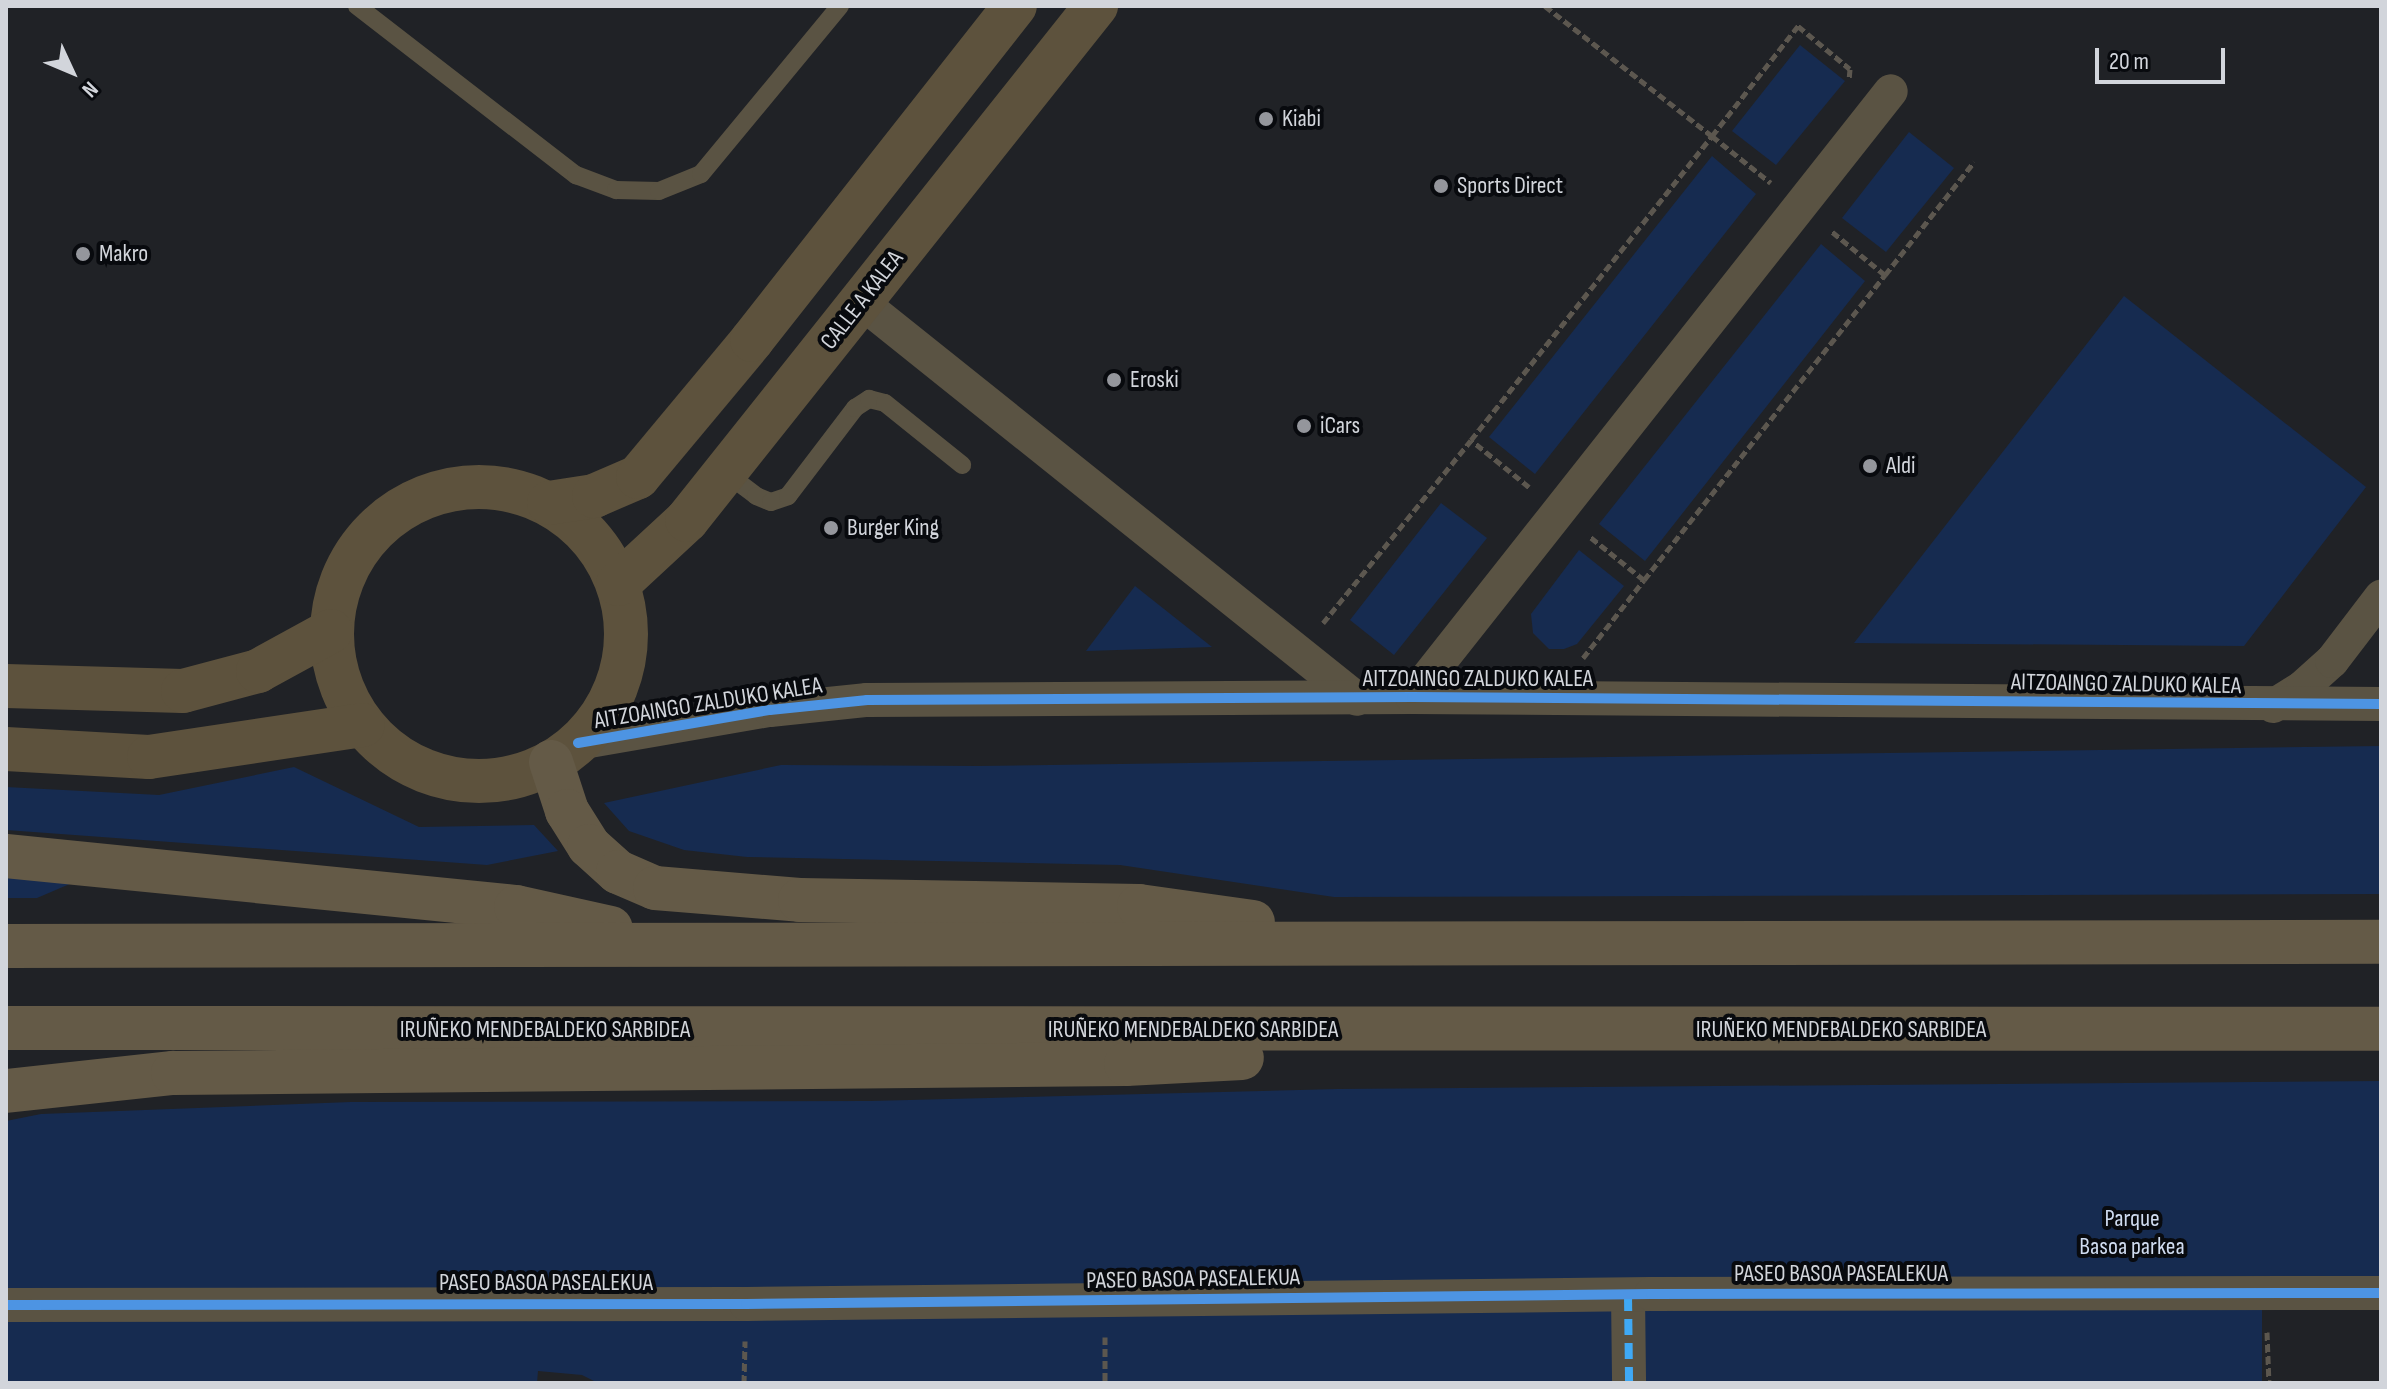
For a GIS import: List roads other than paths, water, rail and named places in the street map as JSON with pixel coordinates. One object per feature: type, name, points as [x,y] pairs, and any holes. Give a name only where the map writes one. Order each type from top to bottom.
[{"type":"highway","points":[[565,753],[567,811],[589,846],[618,872],[655,888],[800,900],[1139,906],[1402,944]]},
{"type":"highway","points":[[6,856],[516,907],[691,945]]},
{"type":"highway","points":[[6,946],[2381,942]]},
{"type":"highway","name":"IRUÑEKO MENDEBALDEKO SARBIDEA","points":[[6,1028],[2381,1029]]},
{"type":"highway","points":[[6,1091],[173,1073],[1126,1064],[1790,1030]]},
{"type":"street","points":[[549,503],[594,496],[638,477],[752,340],[1015,6]]},
{"type":"street","name":"CALLE A KALEA","points":[[618,584],[687,520],[726,473],[1096,6]]},
{"type":"street","name":"AITZOAINGO ZALDUKO KALEA","points":[[1412,697],[1891,91]]},
{"type":"street","name":"AITZOAINGO ZALDUKO KALEA","points":[[861,302],[1357,699]]},
{"type":"street","points":[[502,488],[549,503],[578,524],[602,551],[618,584],[626,626],[622,669],[606,709],[565,753],[528,773],[483,781],[437,776],[396,756],[363,725],[339,681],[331,631],[341,582],[366,538],[405,507],[452,489],[502,488]]},
{"type":"street","name":"AITZOAINGO ZALDUKO KALEA","points":[[2272,706],[2303,687],[2332,661],[2381,597]]},
{"type":"street","points":[[6,686],[183,691],[258,671],[331,631]]},
{"type":"street","name":"AITZOAINGO ZALDUKO KALEA","points":[[565,753],[770,710],[867,700],[1412,697],[2272,706],[2381,704]]},
{"type":"street","points":[[6,749],[149,757],[363,725]]},
{"type":"street","name":"PASEO BASOA PASEALEKUA","points":[[6,1305],[746,1304],[1628,1295],[2381,1293]]},
{"type":"street","points":[[1628,1295],[1629,1383]]},
{"type":"lane","points":[[357,6],[576,175],[616,190],[659,191],[701,174],[840,6]]},
{"type":"lane","points":[[726,473],[756,496],[771,502],[788,496],[855,408],[869,399],[885,403],[962,465]]},
{"type":"place","name":"Kiabi","points":[[1266,119]]},
{"type":"place","name":"Sports Direct","points":[[1441,186]]},
{"type":"place","name":"Makro","points":[[83,254]]},
{"type":"place","name":"Eroski","points":[[1114,380]]},
{"type":"place","name":"iCars","points":[[1304,426]]},
{"type":"place","name":"Aldi","points":[[1870,466]]},
{"type":"place","name":"Burger King","points":[[831,528]]},
{"type":"park label","name":"Parque Basoa parkea","points":[[2132,1233]]}]
